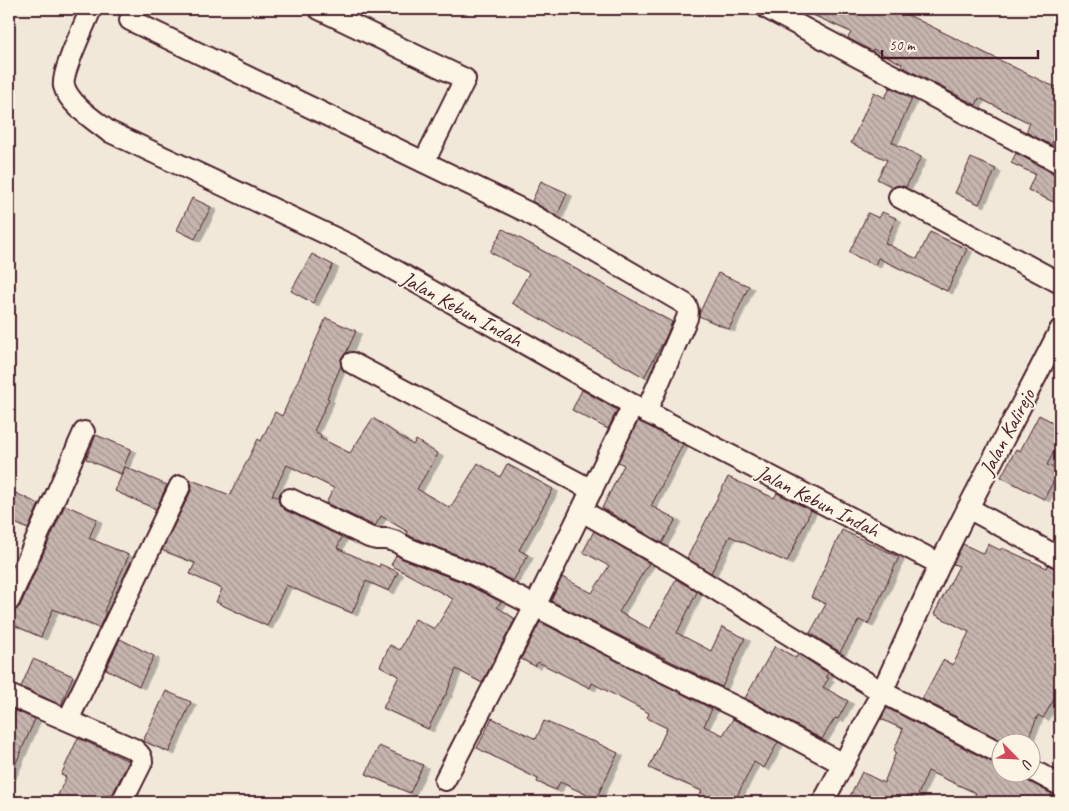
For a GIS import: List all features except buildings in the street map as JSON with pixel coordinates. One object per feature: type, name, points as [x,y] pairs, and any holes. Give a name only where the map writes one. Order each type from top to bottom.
[{"type":"street","name":"Jalan Kebun Indah","points":[[91,9],[68,66],[64,86],[71,99],[108,131],[352,246],[639,409],[940,564]]},
{"type":"street","points":[[319,9],[465,79],[424,162]]},
{"type":"street","points":[[768,9],[1060,163]]},
{"type":"street","points":[[130,20],[527,212],[688,307],[687,318],[639,409],[592,490],[535,606],[445,780]]},
{"type":"street","points":[[899,197],[1060,283]]},
{"type":"street","name":"Jalan Kalirejo","points":[[823,802],[882,692],[940,564],[1060,330]]},
{"type":"street","points":[[352,363],[592,490]]},
{"type":"street","points":[[9,601],[84,432]]},
{"type":"street","points":[[68,720],[180,486]]},
{"type":"street","points":[[290,499],[369,537],[397,542],[407,548],[469,572],[754,716],[843,764]]},
{"type":"street","points":[[968,508],[1060,558]]},
{"type":"street","points":[[582,511],[673,563],[882,692],[992,749]]},
{"type":"street","points":[[9,695],[68,720],[141,755],[142,762],[122,802]]},
{"type":"street","points":[[1042,775],[1060,785]]}]
